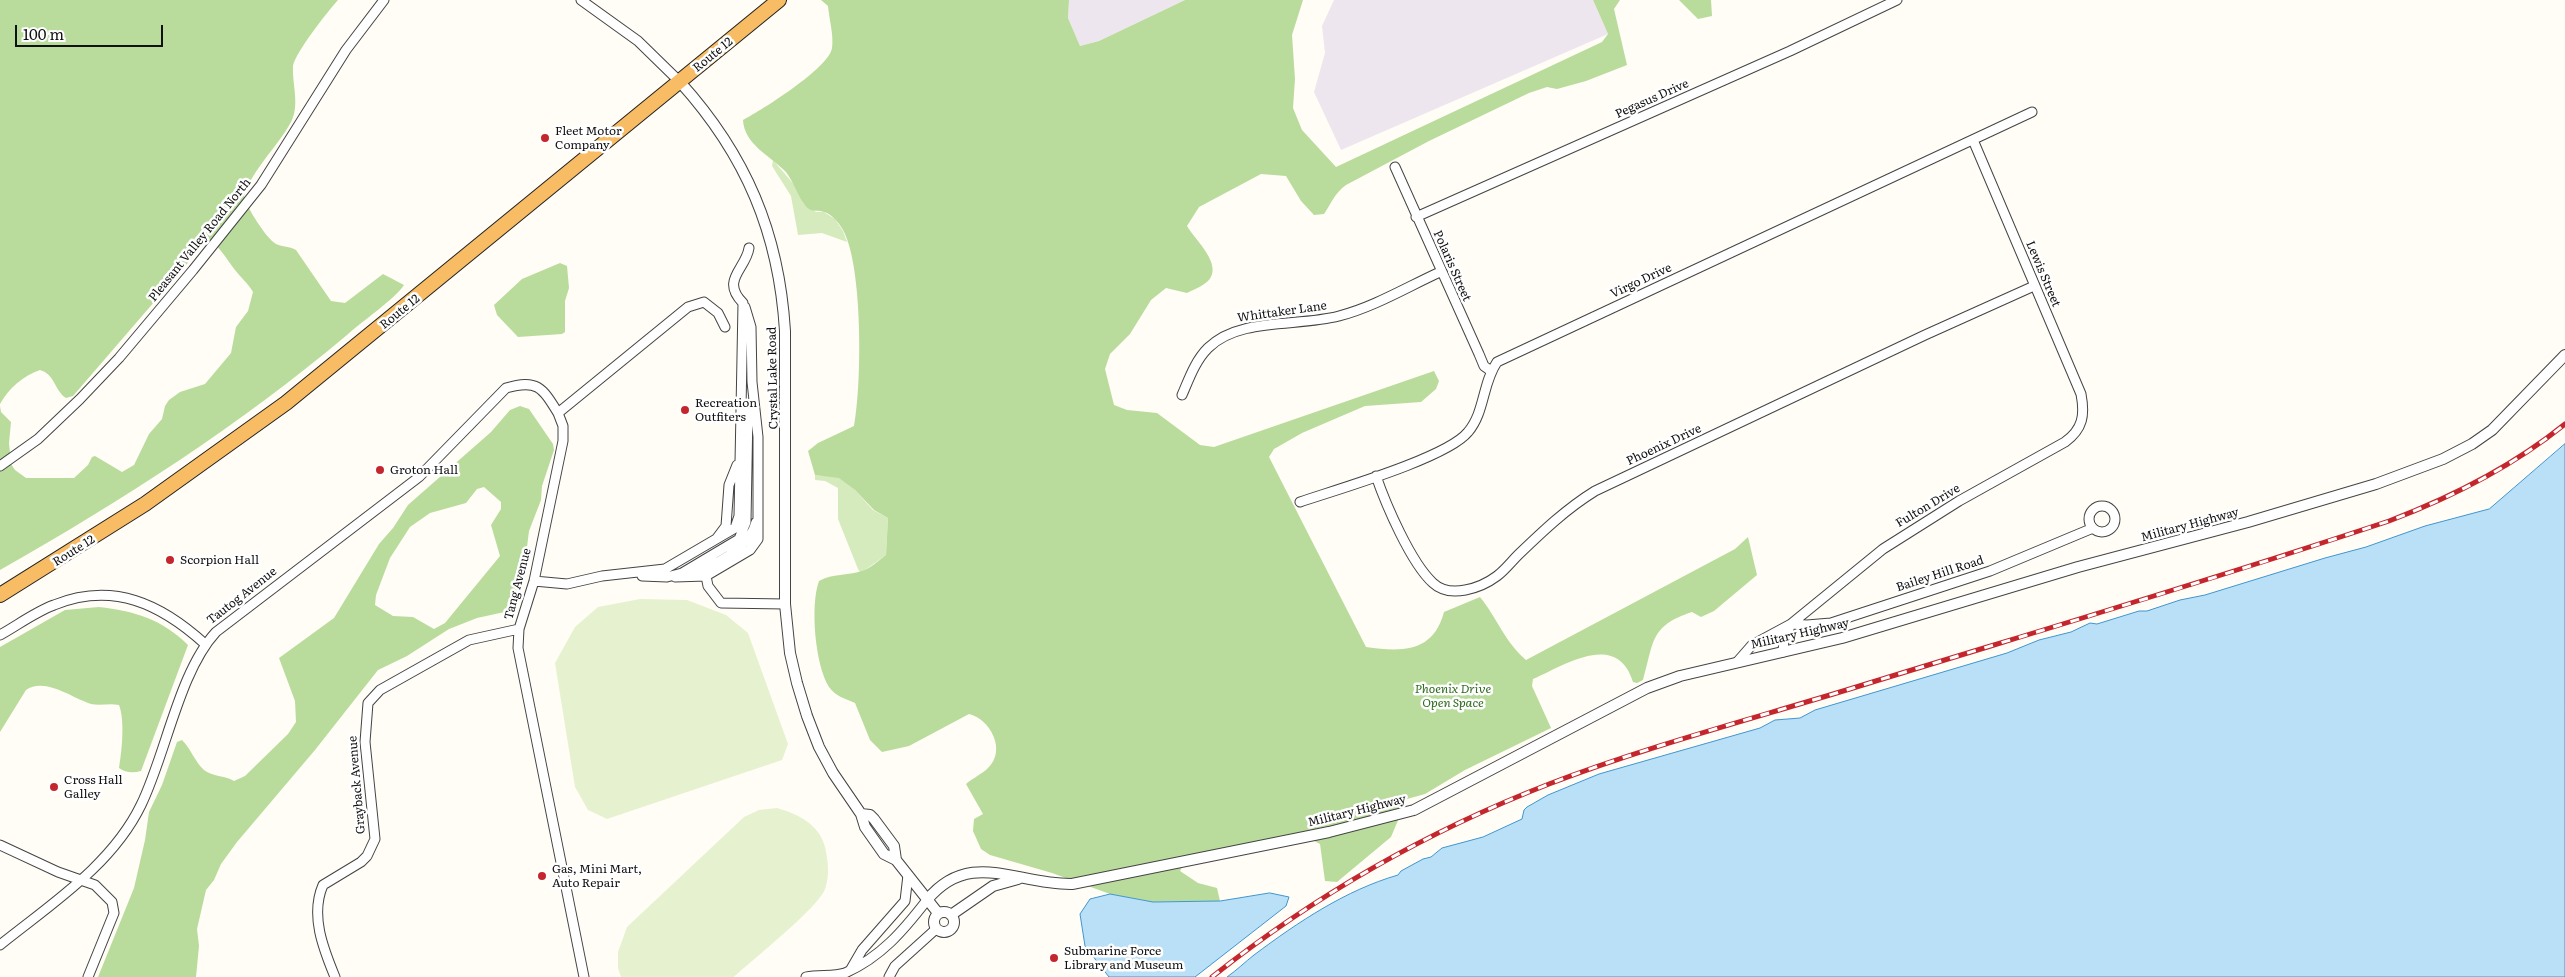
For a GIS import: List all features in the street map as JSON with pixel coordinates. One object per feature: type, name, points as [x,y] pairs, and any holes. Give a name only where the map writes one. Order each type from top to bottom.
[{"type":"highway","name":"Route 12","points":[[0,595],[132,514],[273,413],[350,353],[780,0]]},
{"type":"street","name":"Pleasant Valley Road North","points":[[0,466],[38,439],[86,392],[119,358],[193,270],[260,184],[346,50],[384,0]]},
{"type":"street","name":"Crystal Lake Road","points":[[580,0],[638,41],[680,82],[716,127],[742,167],[757,200],[776,258],[783,294],[785,331],[785,604],[790,653],[807,716],[833,774],[862,814],[864,827],[884,854],[896,860],[938,913]]},
{"type":"street","name":"Pegasus Drive","points":[[1416,217],[1790,52],[1886,2],[1897,0]]},
{"type":"street","name":"Virgo Drive","points":[[1491,371],[1497,362],[2032,112]]},
{"type":"street","name":"Lewis Street","points":[[1973,140],[2081,394],[2084,419]]},
{"type":"street","name":"Polaris Street","points":[[1395,167],[1440,272],[1479,354],[1491,371]]},
{"type":"street","points":[[615,575],[706,576],[754,547],[759,534],[760,505],[758,437],[752,382],[751,328],[743,302],[735,293],[734,278],[736,271],[746,259],[749,248]]},
{"type":"street","name":"Whittaker Lane","points":[[1182,395],[1194,368],[1207,349],[1232,331],[1311,323],[1339,316],[1440,272]]},
{"type":"street","name":"Phoenix Drive","points":[[1376,476],[1382,496],[1425,573],[1434,584],[1450,590],[1468,590],[1498,576],[1558,517],[1594,491],[1925,334],[2034,286]]},
{"type":"street","points":[[558,413],[688,307],[704,302],[718,313],[725,327]]},
{"type":"street","points":[[534,581],[567,584],[615,575],[664,569],[731,532],[738,522],[742,422],[743,302]]},
{"type":"street","points":[[667,577],[682,573],[739,539],[744,531],[746,522],[749,428],[746,325],[743,302]]},
{"type":"street","name":"Military Highway","points":[[927,900],[949,879],[967,873],[983,871],[1053,884],[1072,884],[1383,819],[1414,810],[1647,688],[1680,676],[1842,638],[2078,567],[2248,522],[2376,484],[2442,459],[2472,444],[2492,430],[2565,356]]},
{"type":"street","points":[[1300,502],[1429,456],[1467,434],[1476,421],[1491,371]]},
{"type":"street","name":"Tautog Avenue","points":[[0,945],[80,880],[101,861],[121,838],[141,805],[190,674],[205,644],[228,620],[419,478],[506,388],[525,382],[539,387],[558,413]]},
{"type":"street","name":"Tang Avenue","points":[[558,413],[563,426],[563,441],[534,581],[519,629],[518,648],[584,977]]},
{"type":"street","name":"Fulton Drive","points":[[1738,661],[1752,645],[1791,624],[1882,549],[1911,530],[2065,442],[2075,435],[2084,419]]},
{"type":"street","points":[[686,577],[744,545],[751,537],[760,505]]},
{"type":"street","name":"Bailey Hill Road","points":[[1791,624],[1807,626],[1831,623],[1990,571],[2093,528]]},
{"type":"street","points":[[706,576],[708,586],[721,603],[785,604]]},
{"type":"street","points":[[0,635],[54,605],[86,596],[118,595],[148,604],[183,624],[205,644]]},
{"type":"street","points":[[1783,652],[1784,640],[1791,624]]},
{"type":"street","name":"Grayback Avenue","points":[[335,977],[321,937],[316,908],[323,885],[368,856],[375,840],[365,742],[368,703],[380,690],[469,640],[519,629]]},
{"type":"street","points":[[0,845],[58,872],[95,885],[112,902],[114,913],[88,977]]},
{"type":"street","points":[[851,969],[862,950],[905,901],[908,875]]},
{"type":"street","name":"Military Highway","points":[[952,915],[993,886],[1019,878]]},
{"type":"street","points":[[806,977],[836,976],[879,954],[927,900]]},
{"type":"street","points":[[944,912],[952,915],[954,923],[950,930],[944,932],[936,929],[934,921],[938,913],[944,912]]},
{"type":"street","points":[[889,977],[894,966],[936,929]]},
{"type":"shaded area","points":[[1069,0],[1185,0],[1099,41],[1080,46],[1068,18]]},
{"type":"shaded area","points":[[1334,0],[1593,0],[1608,34],[1341,150],[1314,92],[1325,53],[1322,26]]},
{"type":"green space","points":[[0,0],[338,0],[312,32],[295,60],[293,66],[294,115],[253,176],[244,196],[253,215],[267,236],[276,244],[296,250],[331,301],[345,303],[383,274],[404,285],[386,304],[265,400],[222,431],[91,517],[0,570],[0,406],[1,412],[11,422],[9,443],[11,464],[15,470],[26,478],[74,478],[95,456],[122,472],[134,465],[149,434],[162,419],[165,406],[169,400],[180,392],[205,384],[231,353],[236,327],[248,311],[253,292],[216,245],[212,242],[205,243],[73,396],[66,398],[62,395],[49,375],[40,370],[17,383],[0,404]]},
{"type":"green space","name":"Phoenix Drive Open Space","points":[[821,0],[1069,0],[1068,18],[1080,46],[1099,41],[1185,0],[1303,0],[1292,35],[1295,79],[1293,108],[1302,130],[1336,167],[1602,42],[1608,34],[1593,0],[1620,0],[1614,9],[1627,65],[1586,81],[1557,89],[1547,87],[1529,93],[1429,141],[1346,185],[1336,195],[1324,214],[1314,215],[1301,201],[1286,176],[1261,174],[1199,207],[1187,226],[1210,260],[1213,268],[1212,275],[1206,283],[1187,293],[1166,288],[1151,300],[1130,334],[1110,354],[1105,369],[1114,405],[1127,410],[1157,413],[1200,445],[1214,447],[1434,371],[1439,381],[1436,389],[1421,402],[1365,406],[1302,433],[1274,449],[1269,457],[1366,647],[1404,649],[1414,647],[1432,635],[1439,625],[1444,612],[1480,597],[1512,646],[1526,660],[1735,549],[1748,537],[1757,575],[1714,611],[1701,617],[1692,612],[1678,617],[1660,630],[1652,646],[1643,680],[1637,683],[1633,682],[1625,666],[1615,658],[1603,655],[1574,660],[1533,679],[1532,686],[1551,728],[1465,770],[1425,794],[1407,799],[1391,837],[1337,882],[1325,881],[1320,844],[1299,833],[1188,856],[1180,871],[1198,883],[1217,888],[1220,901],[1153,902],[1110,894],[1052,873],[990,855],[981,849],[973,831],[974,819],[983,814],[966,784],[986,770],[994,761],[996,744],[994,736],[984,722],[969,714],[909,746],[882,752],[870,740],[855,703],[837,695],[829,687],[820,665],[817,650],[815,605],[819,581],[824,578],[862,571],[886,555],[888,518],[874,510],[855,490],[839,478],[815,475],[808,451],[818,443],[854,426],[857,407],[859,326],[854,270],[850,247],[843,230],[827,213],[811,210],[806,206],[785,171],[753,143],[744,128],[743,120],[794,88],[820,66],[828,56],[832,48],[832,33],[828,6]]},
{"type":"green space","points":[[1679,0],[1711,0],[1712,16],[1698,19]]},
{"type":"green space","points":[[773,160],[797,188],[803,203],[816,212],[824,212],[835,219],[843,231],[847,242],[822,233],[798,235],[791,196],[772,166]]},
{"type":"green space","points":[[560,263],[567,266],[569,288],[565,301],[565,332],[562,334],[518,337],[497,315],[494,305],[522,279]]},
{"type":"green space","points":[[520,406],[529,409],[553,444],[554,450],[542,486],[541,500],[529,531],[523,579],[512,598],[509,611],[477,618],[449,629],[407,656],[378,670],[221,864],[214,880],[206,890],[197,929],[199,946],[196,977],[98,977],[134,888],[149,812],[162,785],[177,742],[182,740],[204,770],[234,781],[245,776],[288,734],[296,722],[295,701],[279,658],[334,618],[379,544],[393,528],[408,505],[491,432],[510,410]],"holes":[[[484,487],[501,502],[501,509],[491,525],[500,556],[445,623],[434,629],[413,617],[393,616],[375,605],[376,595],[390,558],[410,527],[430,513],[466,503],[477,489]]]},
{"type":"green space","points":[[815,475],[839,477],[855,490],[873,510],[888,518],[886,555],[865,570],[860,572],[858,569],[838,519],[838,488],[825,481],[815,480]]},
{"type":"green space","points":[[640,599],[687,600],[726,615],[748,633],[788,744],[782,760],[607,819],[588,810],[575,787],[555,663],[575,627],[598,607]]},
{"type":"green space","points":[[99,607],[124,611],[147,618],[168,629],[188,645],[141,771],[130,772],[119,768],[122,727],[119,705],[91,704],[50,687],[33,687],[26,690],[0,732],[0,647],[65,610]]},
{"type":"green space","points":[[777,808],[793,813],[807,821],[822,839],[827,858],[828,878],[820,898],[784,934],[734,977],[621,977],[618,968],[618,952],[627,927],[744,817],[759,810]]},
{"type":"water","points":[[2565,444],[2565,977],[1227,977],[1254,955],[1305,919],[1341,898],[1379,881],[1398,875],[1401,871],[1423,859],[1431,857],[1442,848],[1483,837],[1522,819],[1524,810],[1527,807],[1548,795],[1599,774],[1760,728],[1775,720],[1800,718],[1815,710],[2007,653],[2039,640],[2071,632],[2090,623],[2097,624],[2139,611],[2147,611],[2180,600],[2205,595],[2366,547],[2425,526],[2489,509]]},
{"type":"water","points":[[1270,893],[1289,897],[1286,906],[1195,977],[1109,977],[1085,946],[1080,914],[1090,899],[1110,894],[1153,902],[1220,901]]},
{"type":"railway","points":[[1212,977],[1291,919],[1373,868],[1416,844],[1504,802],[1586,770],[1662,745],[2122,606],[2389,521],[2436,502],[2481,480],[2524,454],[2565,424]]},
{"type":"place","name":"Fleet Motor Company","points":[[545,138]]},
{"type":"place","name":"Recreation Outfiters","points":[[685,410]]},
{"type":"place","name":"Groton Hall","points":[[380,470]]},
{"type":"place","name":"Scorpion Hall","points":[[170,560]]},
{"type":"place","name":"Cross Hall Galley","points":[[54,787]]},
{"type":"place","name":"Gas, Mini Mart, Auto Repair","points":[[542,876]]},
{"type":"place","name":"Submarine Force Library and Museum","points":[[1054,958]]}]
